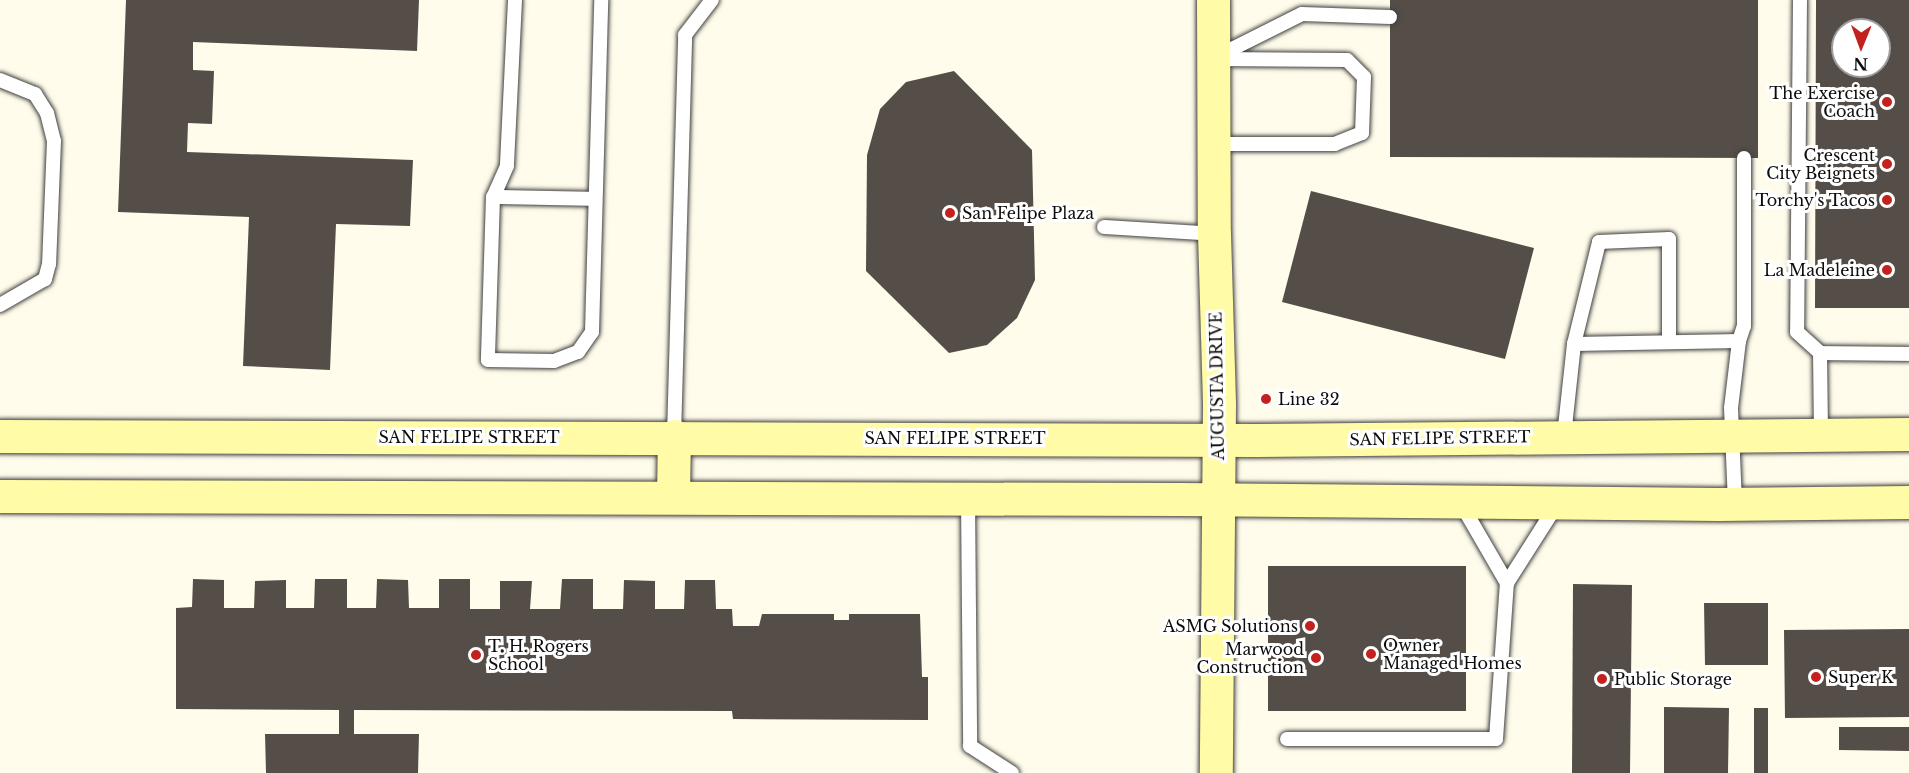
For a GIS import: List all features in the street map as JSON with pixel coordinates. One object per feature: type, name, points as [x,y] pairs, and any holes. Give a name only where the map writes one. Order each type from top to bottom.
[{"type":"main road","name":"AUGUSTA DRIVE","points":[[1213,0],[1218,439],[1216,773]]},
{"type":"main road","name":"SAN FELIPE STREET","points":[[0,436],[1218,439],[1909,434]]},
{"type":"main road","points":[[673,497],[674,436]]},
{"type":"main road","points":[[0,496],[1909,502]]},
{"type":"lane","points":[[515,0],[507,166],[493,198],[488,360],[554,361],[578,352],[592,332],[601,0]]},
{"type":"lane","points":[[674,436],[685,35],[712,0]]},
{"type":"lane","points":[[1800,0],[1797,332],[1820,353],[1909,354]]},
{"type":"lane","points":[[1212,59],[1302,14],[1390,17]]},
{"type":"lane","points":[[1212,59],[1347,60],[1364,77],[1362,134],[1335,144],[1214,144]]},
{"type":"lane","points":[[0,80],[35,94],[47,113],[54,141],[49,264],[45,279],[0,305]]},
{"type":"lane","points":[[1735,503],[1731,434],[1739,341],[1744,326],[1744,158]]},
{"type":"lane","points":[[493,198],[594,199]]},
{"type":"lane","points":[[1104,227],[1214,234]]},
{"type":"lane","points":[[1564,436],[1574,345],[1599,242],[1669,239],[1669,342]]},
{"type":"lane","points":[[1574,345],[1739,341]]},
{"type":"lane","points":[[1820,353],[1821,433]]},
{"type":"lane","points":[[968,498],[970,746],[1012,773]]},
{"type":"lane","points":[[1460,501],[1507,583]]},
{"type":"lane","points":[[1287,739],[1496,739],[1507,583],[1559,502]]},
{"type":"building","points":[[126,0],[419,0],[417,51],[193,42],[193,70],[214,71],[212,124],[188,123],[187,152],[413,160],[410,226],[336,224],[330,370],[243,366],[249,217],[118,212]]},
{"type":"building","points":[[1390,0],[1758,0],[1758,158],[1390,157]]},
{"type":"building","points":[[1816,0],[1909,0],[1909,308],[1815,308]]},
{"type":"building","name":"San Felipe Plaza","points":[[954,71],[1032,150],[1035,280],[1017,318],[987,345],[949,353],[866,271],[867,155],[880,109],[906,82]]},
{"type":"building","points":[[1311,191],[1534,248],[1505,359],[1282,302]]},
{"type":"building","points":[[1268,566],[1466,566],[1466,711],[1268,711]]},
{"type":"building","points":[[193,579],[224,580],[224,608],[254,608],[255,581],[286,580],[286,608],[314,608],[315,579],[347,579],[347,608],[376,608],[377,579],[408,580],[409,608],[439,608],[439,579],[470,579],[470,609],[500,609],[500,581],[532,581],[530,609],[560,609],[562,579],[593,579],[593,609],[623,609],[624,580],[655,581],[655,609],[684,609],[685,580],[715,580],[716,609],[732,609],[733,626],[759,626],[762,614],[834,614],[834,620],[849,620],[849,614],[920,614],[922,677],[928,677],[928,720],[733,719],[732,711],[354,710],[354,734],[419,734],[418,773],[266,773],[265,734],[339,734],[339,710],[176,709],[176,608],[192,607]]},
{"type":"building","name":"Public Storage","points":[[1573,584],[1632,585],[1630,773],[1572,773]]},
{"type":"building","name":"Public Storage","points":[[1704,603],[1768,603],[1768,665],[1705,665]]},
{"type":"building","points":[[1909,629],[1909,717],[1785,718],[1784,630]]},
{"type":"building","name":"Public Storage","points":[[1664,707],[1729,708],[1728,773],[1664,773]]},
{"type":"building","name":"Public Storage","points":[[1754,708],[1768,708],[1768,773],[1754,773]]},
{"type":"building","points":[[1839,727],[1909,727],[1909,751],[1839,750]]},
{"type":"place","name":"The Exercise Coach","points":[[1887,102]]},
{"type":"place","name":"Crescent City Beignets","points":[[1887,164]]},
{"type":"place","name":"Torchy's Tacos","points":[[1887,200]]},
{"type":"place","name":"San Felipe Plaza","points":[[950,213]]},
{"type":"place","name":"La Madeleine","points":[[1887,270]]},
{"type":"place","name":"Line 32","points":[[1266,399]]},
{"type":"place","name":"ASMG Solutions","points":[[1310,626]]},
{"type":"place","name":"Owner Managed Homes","points":[[1371,654]]},
{"type":"place","name":"T. H. Rogers School","points":[[476,655]]},
{"type":"place","name":"Marwood Construction","points":[[1316,658]]},
{"type":"place","name":"Super K","points":[[1816,677]]},
{"type":"place","name":"Public Storage","points":[[1602,679]]}]
